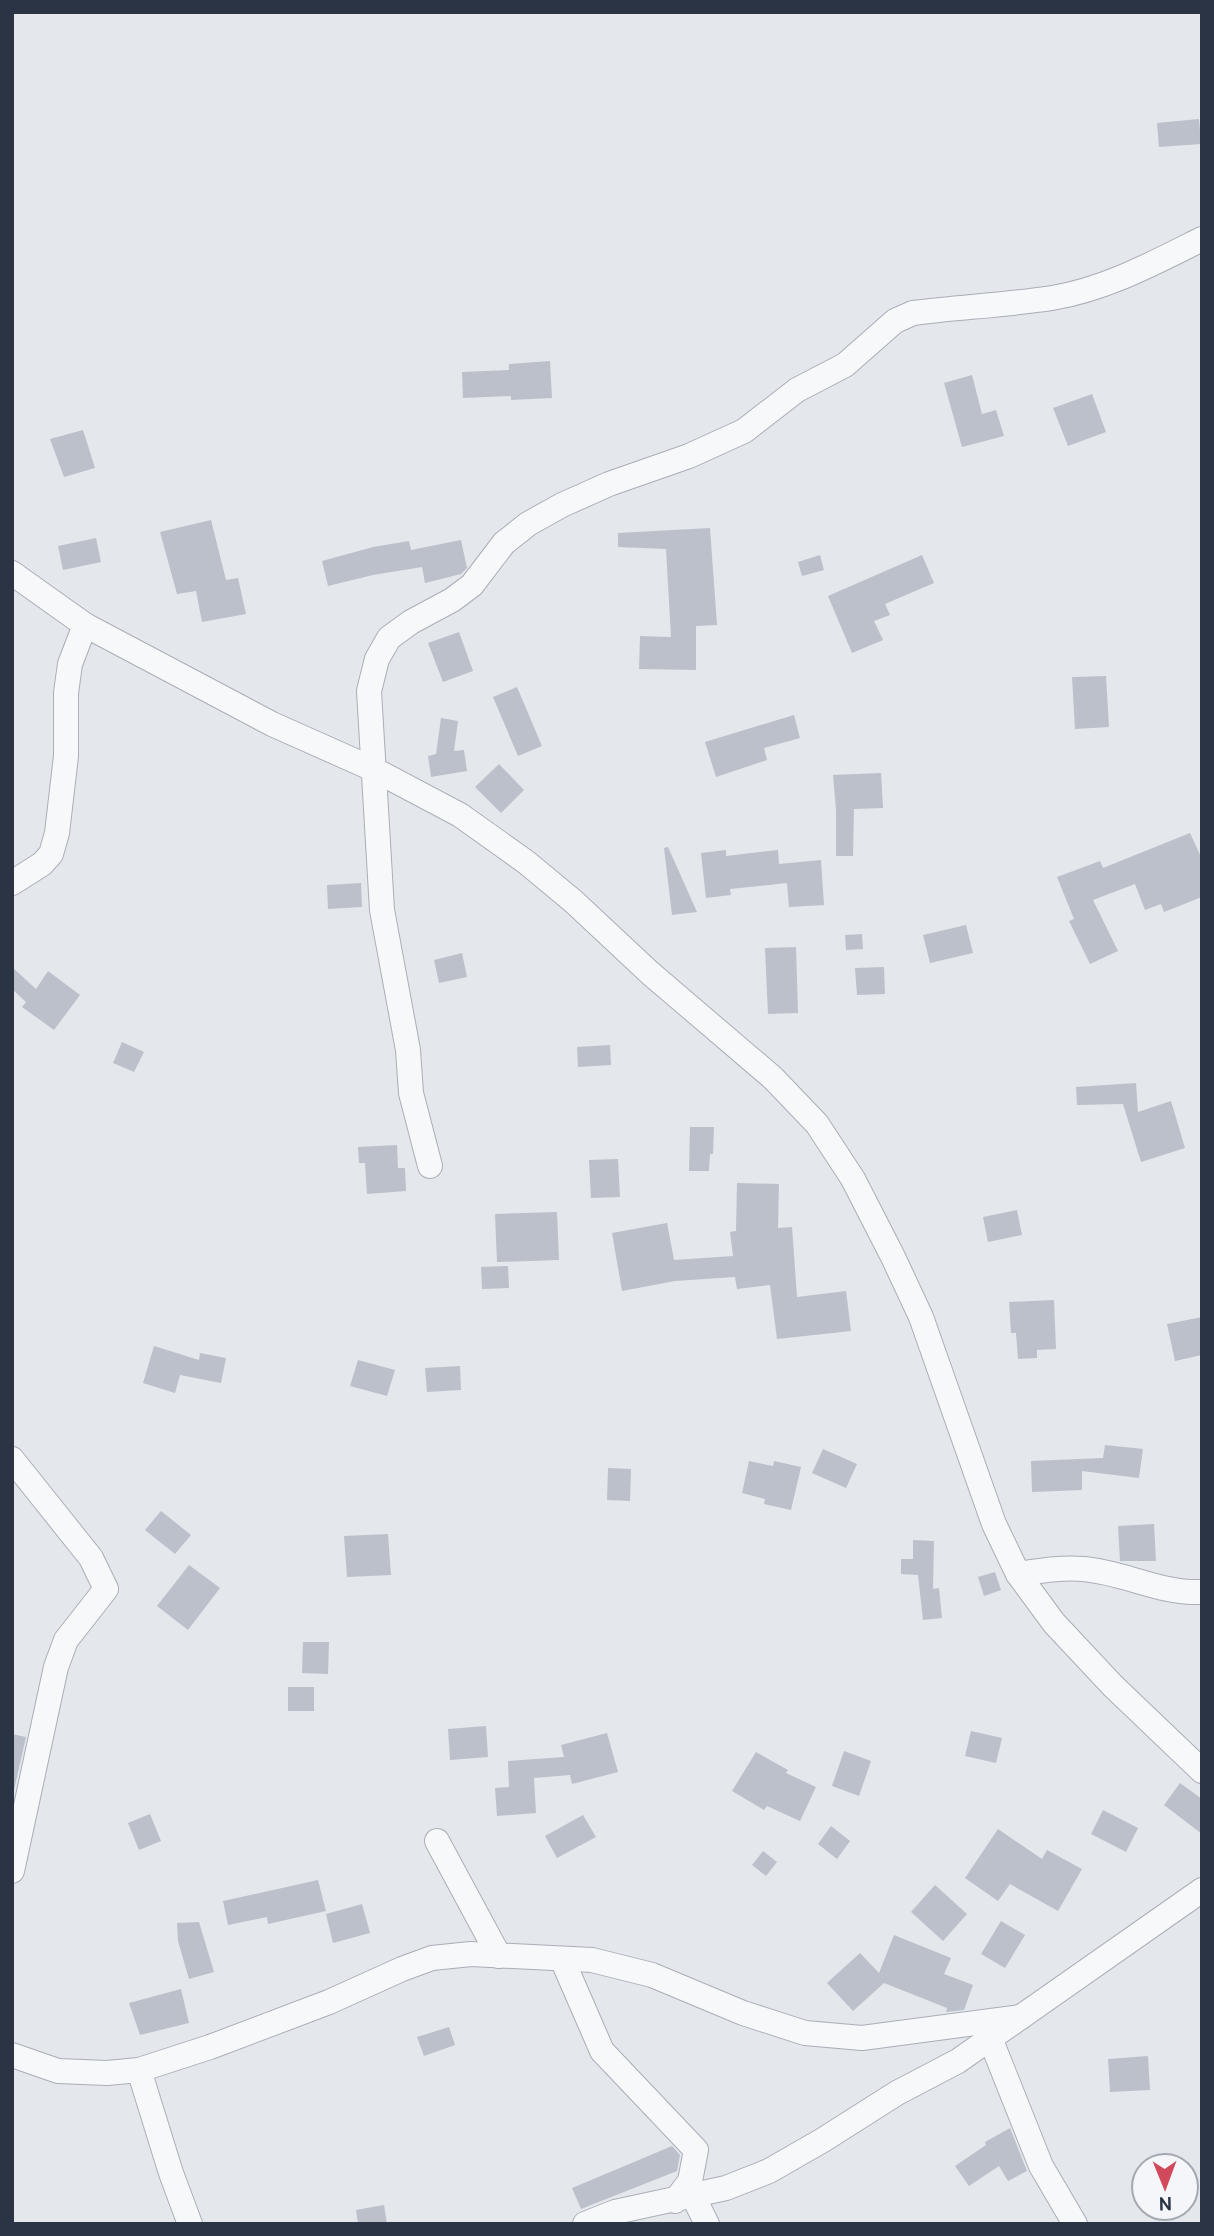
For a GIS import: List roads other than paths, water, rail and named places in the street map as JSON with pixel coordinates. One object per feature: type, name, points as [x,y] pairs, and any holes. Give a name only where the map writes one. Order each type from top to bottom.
[{"type":"street","points":[[430,1166],[411,1093],[408,1049],[382,910],[369,691],[377,659],[389,638],[472,585],[505,543],[528,524],[609,484],[689,456],[744,432],[797,390],[845,365],[894,321],[914,313],[1053,298],[1082,291],[1131,275],[1202,239]]},
{"type":"street","points":[[12,573],[85,625],[272,724],[373,769],[460,814],[526,862],[573,901],[650,973],[773,1078],[817,1124],[853,1179],[921,1317],[994,1524],[1018,1574],[1054,1623],[1113,1686],[1202,1771]]},
{"type":"street","points":[[12,883],[42,864],[51,854],[57,834],[66,756],[66,693],[70,664],[85,625]]},
{"type":"street","points":[[12,1459],[91,1558],[106,1589],[66,1640],[56,1667],[12,1871]]},
{"type":"street","points":[[1018,1574],[1083,1569],[1185,1593],[1202,1592]]},
{"type":"street","points":[[437,1840],[499,1956]]},
{"type":"street","points":[[585,2224],[615,2212],[726,2188],[769,2171],[897,2093],[958,2061],[1202,1889]]},
{"type":"street","points":[[12,2055],[58,2071],[107,2073],[139,2070],[210,2047],[329,2002],[432,1958],[471,1954],[592,1960],[652,1975],[743,2013],[805,2033],[862,2038],[1021,2017]]},
{"type":"street","points":[[562,1959],[602,2051],[696,2150],[684,2198]]},
{"type":"street","points":[[990,2038],[1041,2166],[1074,2224]]},
{"type":"street","points":[[139,2070],[190,2224]]},
{"type":"street","points":[[684,2198],[707,2224]]}]
